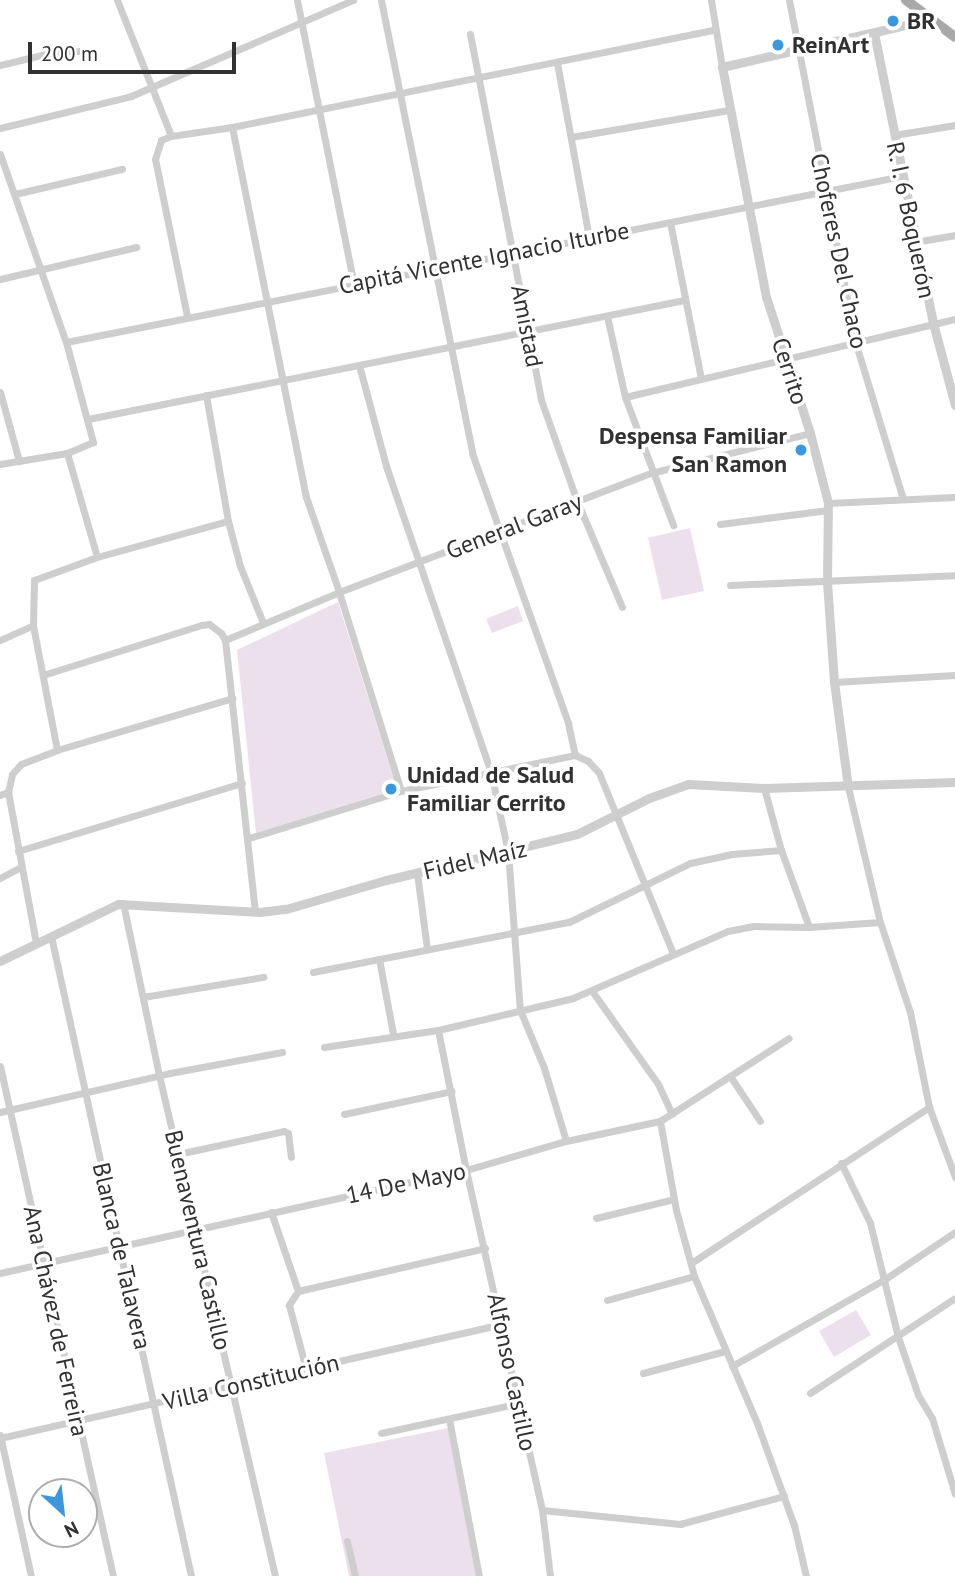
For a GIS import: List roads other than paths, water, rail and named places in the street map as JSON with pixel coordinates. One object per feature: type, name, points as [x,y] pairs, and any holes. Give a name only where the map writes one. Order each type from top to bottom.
[{"type":"main road","points":[[906,0],[955,37]]},
{"type":"street","points":[[117,0],[171,136]]},
{"type":"street","points":[[297,0],[354,284]]},
{"type":"street","points":[[0,128],[105,104],[153,88],[354,0]]},
{"type":"street","points":[[381,0],[472,453],[568,723],[575,755]]},
{"type":"street","name":"Cerrito","points":[[711,0],[729,110],[766,297],[810,433],[828,507],[827,581],[834,682],[848,787]]},
{"type":"street","name":"Choferes Del Chaco","points":[[789,0],[855,341],[903,499]]},
{"type":"street","points":[[722,67],[932,19]]},
{"type":"street","points":[[187,316],[155,159],[162,141],[171,136],[232,127],[320,107],[557,63],[715,30]]},
{"type":"street","name":"R. I. 6 Boquerón","points":[[874,33],[915,242],[955,405]]},
{"type":"street","name":"Amistad","points":[[470,34],[512,253],[530,330],[541,400],[577,501],[622,607]]},
{"type":"street","points":[[0,65],[54,52],[88,51]]},
{"type":"street","points":[[557,63],[589,238]]},
{"type":"street","points":[[571,137],[729,110]]},
{"type":"street","points":[[894,135],[955,125]]},
{"type":"street","points":[[232,127],[280,380],[306,498],[339,592],[401,791]]},
{"type":"street","points":[[0,154],[66,342],[88,419],[91,445],[66,453],[0,464]]},
{"type":"street","points":[[15,194],[122,169]]},
{"type":"street","name":"Capitá Vicente Ignacio Iturbe","points":[[66,342],[266,300],[902,176]]},
{"type":"street","points":[[670,222],[701,379]]},
{"type":"street","points":[[915,242],[955,235]]},
{"type":"street","points":[[0,279],[41,267],[136,247]]},
{"type":"street","points":[[88,419],[684,300]]},
{"type":"street","points":[[607,316],[625,397],[651,473],[673,525]]},
{"type":"street","points":[[625,397],[955,319]]},
{"type":"street","points":[[359,365],[386,466],[491,773],[508,852],[520,1010],[544,1068],[565,1141]]},
{"type":"street","points":[[0,392],[19,461]]},
{"type":"street","points":[[206,395],[228,522],[240,566],[263,623]]},
{"type":"street","name":"General Garay","points":[[225,640],[339,592],[651,473],[810,433]]},
{"type":"street","points":[[66,453],[97,557]]},
{"type":"street","points":[[720,524],[828,507],[903,499],[955,498]]},
{"type":"street","points":[[57,750],[33,625],[34,580],[97,557],[228,522]]},
{"type":"street","points":[[730,584],[955,575]]},
{"type":"street","points":[[0,640],[33,625]]},
{"type":"street","points":[[43,675],[202,625],[215,627],[225,640],[249,838],[255,912]]},
{"type":"street","points":[[834,682],[955,675]]},
{"type":"street","points":[[36,943],[8,792],[16,768],[57,750],[232,698]]},
{"type":"street","points":[[249,838],[401,791],[575,755],[588,761],[599,773],[673,953]]},
{"type":"street","name":"Fidel Maíz","points":[[0,961],[101,910],[123,903],[255,912],[321,900],[417,873],[577,834],[614,814],[688,784],[764,788],[955,782]]},
{"type":"street","points":[[18,851],[242,783]]},
{"type":"street","points":[[848,787],[880,922],[910,1012],[929,1107],[955,1177]]},
{"type":"street","points":[[764,788],[781,850],[809,927]]},
{"type":"street","points":[[0,795],[8,792]]},
{"type":"street","points":[[313,972],[581,918],[690,863],[709,858],[781,850]]},
{"type":"street","points":[[0,878],[21,867]]},
{"type":"street","points":[[417,873],[427,949]]},
{"type":"street","name":"Buenaventura Castillo","points":[[123,903],[159,1075],[197,1228],[275,1576]]},
{"type":"street","points":[[324,1047],[393,1034],[438,1030],[592,991],[673,953],[740,928],[880,922]]},
{"type":"street","name":"Blanca de Talavera","points":[[51,936],[191,1576]]},
{"type":"street","points":[[379,959],[393,1034]]},
{"type":"street","points":[[143,997],[263,977]]},
{"type":"street","points":[[592,991],[658,1084],[672,1114]]},
{"type":"street","name":"Alfonso Castillo","points":[[438,1030],[466,1170],[520,1403],[542,1510],[551,1576]]},
{"type":"street","name":"14 De Mayo","points":[[0,1273],[466,1170],[565,1141],[660,1121],[789,1038]]},
{"type":"street","points":[[0,1112],[159,1075],[282,1052]]},
{"type":"street","name":"Ana Chávez de Ferreira","points":[[0,1066],[113,1576]]},
{"type":"street","points":[[730,1076],[760,1121]]},
{"type":"street","points":[[345,1114],[452,1091]]},
{"type":"street","points":[[691,1264],[929,1107]]},
{"type":"street","points":[[660,1121],[674,1199],[694,1276],[784,1496],[800,1545],[806,1576]]},
{"type":"street","points":[[178,1154],[284,1131],[288,1133],[291,1157]]},
{"type":"street","points":[[841,1163],[870,1223],[874,1249],[885,1279],[898,1337],[918,1395],[932,1418],[955,1494]]},
{"type":"street","points":[[596,1218],[674,1199]]},
{"type":"street","points":[[271,1212],[298,1291]]},
{"type":"street","points":[[732,1366],[885,1279],[955,1232]]},
{"type":"street","points":[[306,1369],[289,1305],[298,1291],[485,1248]]},
{"type":"street","points":[[607,1300],[694,1276]]},
{"type":"street","points":[[810,1393],[955,1298]]},
{"type":"street","name":"Villa Constitución","points":[[0,1437],[233,1387],[502,1324]]},
{"type":"street","points":[[643,1373],[725,1352]]},
{"type":"street","points":[[381,1433],[520,1403]]},
{"type":"street","points":[[449,1419],[479,1576]]},
{"type":"street","points":[[0,1437],[32,1576]]},
{"type":"street","points":[[542,1510],[680,1524],[784,1496]]},
{"type":"street","points":[[347,1541],[355,1576]]},
{"type":"place","name":"BR","points":[[893,21]]},
{"type":"place","name":"ReinArt","points":[[778,45]]},
{"type":"place","name":"Despensa Familiar San Ramon","points":[[801,450]]},
{"type":"place","name":"Unidad de Salud Familiar Cerrito","points":[[391,789]]}]
